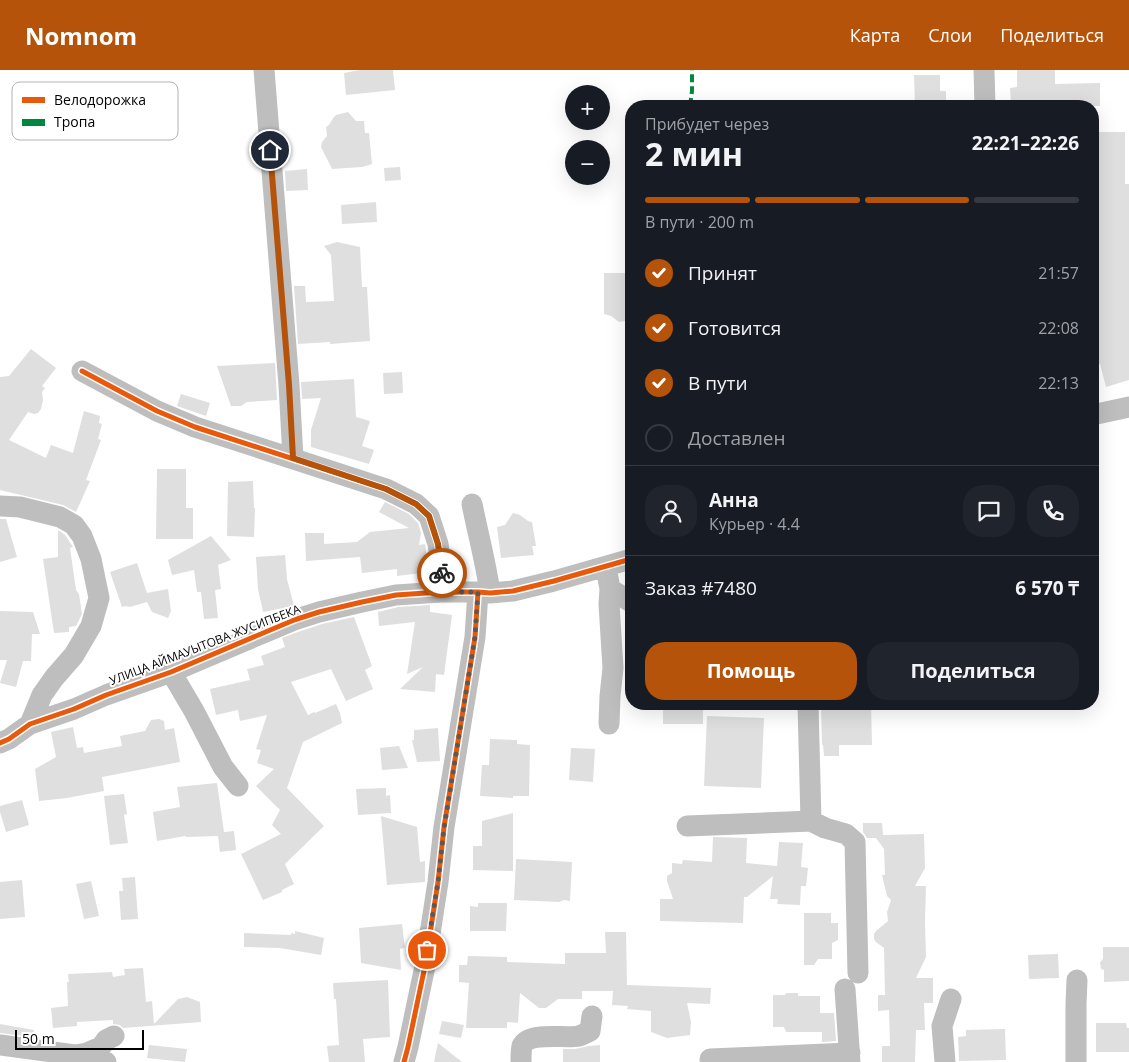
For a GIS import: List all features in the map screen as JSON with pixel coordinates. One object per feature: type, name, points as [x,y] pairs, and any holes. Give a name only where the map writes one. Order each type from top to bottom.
[{"type":"street","points":[[264,70],[293,458]]},
{"type":"street","points":[[984,70],[985,100]]},
{"type":"street","points":[[82,371],[157,411],[188,424],[386,489],[416,504],[429,516],[438,544],[443,578],[441,592]]},
{"type":"street","points":[[1099,413],[1129,407]]},
{"type":"street","points":[[404,1062],[428,948],[444,828],[487,573],[472,504]]},
{"type":"street","points":[[0,506],[20,507],[60,517],[74,525],[82,536],[91,559],[99,598],[91,626],[74,655],[42,695],[30,724]]},
{"type":"street","name":"УЛИЦА АЙМАУЫТОВА ЖУСИПБЕКА","points":[[0,744],[30,724],[171,672],[294,620],[319,612],[396,595],[514,591],[625,561]]},
{"type":"street","points":[[606,567],[610,589],[609,604],[613,668],[609,724]]},
{"type":"street","points":[[610,589],[625,598]]},
{"type":"street","points":[[171,672],[194,710],[223,768],[238,786]]},
{"type":"street","points":[[808,710],[811,821]]},
{"type":"street","points":[[687,826],[811,821],[824,828],[846,834],[855,842],[850,1058],[710,1059]]},
{"type":"street","points":[[1076,1062],[1077,980]]},
{"type":"street","points":[[945,1062],[942,1026],[951,999]]},
{"type":"street","points":[[521,1062],[522,1047],[532,1038],[578,1036],[590,1031],[592,1016]]},
{"type":"street","points":[[75,1055],[87,1053],[101,1047],[106,1040],[114,1036]]},
{"type":"street","points":[[0,1045],[75,1055],[106,1062]]},
{"type":"building","points":[[360,70],[393,70],[395,90],[346,95],[344,73]]},
{"type":"building","points":[[1017,70],[1055,70],[1055,84],[1100,83],[1100,106],[1099,100],[1011,100],[1010,88],[1017,87]]},
{"type":"building","points":[[914,75],[940,75],[940,91],[946,91],[946,100],[915,100]]},
{"type":"building","points":[[348,112],[356,121],[364,121],[365,133],[369,133],[372,164],[362,167],[332,169],[321,147],[322,142],[327,136],[326,127],[336,115]]},
{"type":"building","points":[[1099,132],[1125,132],[1125,184],[1129,184],[1129,380],[1106,387],[1100,364]]},
{"type":"building","points":[[400,167],[401,180],[385,181],[384,168]]},
{"type":"building","points":[[307,169],[308,190],[286,191],[285,171]]},
{"type":"building","points":[[376,202],[377,222],[342,224],[341,205]]},
{"type":"building","points":[[337,242],[360,247],[362,287],[367,287],[370,341],[298,344],[294,286],[305,286],[306,302],[334,301],[331,255],[324,246]]},
{"type":"building","points":[[604,273],[625,273],[625,321],[619,322],[611,316],[604,314]]},
{"type":"building","points":[[31,349],[56,368],[42,386],[45,388],[42,392],[41,409],[38,413],[34,414],[28,412],[9,440],[46,458],[51,445],[73,453],[84,411],[100,416],[99,423],[102,424],[98,439],[101,440],[86,480],[90,481],[76,512],[63,505],[0,490],[0,377],[9,376]]},
{"type":"building","points":[[275,363],[277,400],[247,402],[241,406],[231,406],[217,366]]},
{"type":"building","points":[[402,372],[403,393],[384,394],[383,373]]},
{"type":"building","points":[[354,379],[356,417],[370,421],[362,446],[374,450],[369,464],[311,447],[311,430],[321,398],[302,399],[301,382]]},
{"type":"building","points":[[181,394],[210,403],[206,416],[177,406]]},
{"type":"building","points":[[157,469],[186,469],[186,508],[193,508],[193,539],[156,539]]},
{"type":"building","points":[[253,481],[255,508],[254,537],[227,536],[228,482]]},
{"type":"building","points":[[385,502],[409,514],[418,523],[421,533],[419,545],[425,544],[429,572],[397,576],[397,569],[362,573],[360,557],[306,561],[305,533],[324,533],[324,544],[357,542],[370,532],[409,528],[379,512]]},
{"type":"building","points":[[513,513],[532,522],[536,546],[532,546],[534,555],[501,558],[497,527],[505,525]]},
{"type":"building","points":[[0,519],[6,519],[17,557],[0,562]]},
{"type":"building","points":[[58,530],[65,535],[73,547],[70,548],[76,590],[79,594],[82,614],[76,626],[69,627],[69,632],[54,633],[43,559],[58,557]]},
{"type":"building","points":[[211,536],[231,560],[218,565],[221,589],[215,590],[218,618],[204,619],[201,592],[197,592],[194,570],[172,575],[168,560]]},
{"type":"building","points":[[285,555],[287,579],[294,606],[263,612],[258,589],[256,557]]},
{"type":"building","points":[[137,563],[147,593],[168,589],[171,611],[168,618],[152,612],[147,602],[130,607],[122,607],[110,572]]},
{"type":"building","points":[[430,605],[430,612],[452,615],[444,675],[436,674],[435,692],[400,689],[423,667],[407,674],[415,622],[379,626],[378,612],[398,607]]},
{"type":"building","points":[[0,611],[33,612],[40,634],[32,634],[31,661],[23,661],[16,687],[0,683],[7,660],[0,660]]},
{"type":"building","points":[[354,617],[372,666],[365,670],[373,689],[346,701],[331,669],[291,682],[308,715],[336,704],[342,723],[303,742],[287,788],[324,826],[285,864],[294,884],[282,890],[282,892],[263,900],[241,854],[281,834],[272,825],[280,810],[256,786],[274,769],[257,763],[261,750],[256,749],[267,715],[240,721],[238,710],[216,715],[210,689],[250,680],[247,669],[264,665],[261,656],[285,647],[282,638],[322,624]]},
{"type":"building","points":[[663,710],[703,710],[703,724],[663,724]]},
{"type":"building","points":[[821,710],[871,710],[872,745],[839,745],[839,756],[824,756]]},
{"type":"building","points":[[707,716],[764,718],[761,788],[704,786]]},
{"type":"building","points":[[159,719],[164,721],[165,730],[174,728],[180,762],[102,777],[104,791],[39,801],[35,769],[56,757],[51,732],[73,727],[77,748],[83,747],[84,753],[122,746],[120,736],[145,731],[151,720]]},
{"type":"building","points":[[438,728],[440,761],[417,762],[412,740],[414,740],[414,730]]},
{"type":"building","points":[[490,739],[517,740],[517,744],[530,745],[529,796],[513,796],[513,798],[480,796],[482,765],[489,765]]},
{"type":"building","points":[[399,746],[408,768],[382,770],[380,748]]},
{"type":"building","points":[[571,748],[595,749],[593,782],[569,780]]},
{"type":"building","points":[[217,783],[224,832],[234,831],[236,850],[220,852],[218,836],[185,836],[157,841],[153,812],[180,807],[177,787]]},
{"type":"building","points":[[386,788],[386,796],[390,795],[391,813],[358,815],[356,789]]},
{"type":"building","points":[[124,794],[127,814],[124,815],[128,843],[110,845],[104,796]]},
{"type":"building","points":[[22,800],[29,825],[6,832],[0,806]]},
{"type":"building","points":[[513,813],[513,871],[473,870],[473,846],[482,846],[482,821]]},
{"type":"building","points":[[381,816],[417,827],[420,862],[425,861],[425,882],[387,885]]},
{"type":"building","points":[[863,823],[882,823],[883,835],[924,834],[925,868],[915,886],[926,886],[926,957],[916,978],[933,978],[933,1003],[924,1003],[925,1030],[916,1030],[915,1062],[882,1062],[882,1046],[890,1046],[889,1010],[878,1011],[878,995],[885,995],[884,948],[876,942],[874,934],[888,921],[887,912],[891,900],[887,896],[882,875],[885,875],[884,849],[876,838],[867,838],[863,832]]},
{"type":"building","points":[[713,837],[747,838],[746,863],[777,866],[779,842],[803,843],[801,867],[808,868],[806,886],[801,886],[800,905],[777,904],[778,899],[770,899],[773,876],[747,897],[744,897],[743,923],[660,921],[660,899],[673,899],[667,881],[667,876],[672,873],[672,863],[682,864],[683,860],[712,862]]},
{"type":"building","points":[[516,859],[572,862],[570,901],[514,900]]},
{"type":"building","points":[[135,877],[138,919],[121,920],[119,891],[123,891],[122,878]]},
{"type":"building","points":[[22,880],[25,917],[0,919],[0,882]]},
{"type":"building","points":[[91,881],[99,916],[84,919],[76,884]]},
{"type":"building","points":[[478,903],[507,903],[506,931],[470,931],[470,906],[478,907]]},
{"type":"building","points":[[804,913],[831,913],[831,923],[838,923],[838,940],[832,943],[832,959],[818,959],[814,965],[804,965]]},
{"type":"building","points":[[402,924],[405,948],[400,949],[401,970],[361,963],[359,928]]},
{"type":"building","points":[[295,931],[324,938],[321,955],[280,948],[244,947],[244,933],[291,935],[291,933],[295,934]]},
{"type":"building","points":[[605,932],[626,932],[627,985],[711,988],[710,1004],[687,1003],[691,1022],[690,1035],[667,1038],[651,1032],[651,1011],[627,1009],[628,1006],[612,1005],[613,991],[582,991],[582,999],[558,999],[546,1008],[539,1008],[520,993],[518,1023],[507,1022],[507,1028],[466,1028],[469,983],[459,982],[459,965],[467,965],[468,956],[507,957],[507,962],[565,964],[565,953],[606,953]]},
{"type":"building","points":[[1103,947],[1129,947],[1129,981],[1104,982],[1104,970],[1101,969],[1100,962],[1103,959]]},
{"type":"building","points":[[1058,954],[1059,978],[1029,979],[1028,955]]},
{"type":"building","points":[[143,968],[146,1002],[152,1001],[154,1024],[178,999],[187,997],[200,1002],[201,1022],[123,1028],[120,1025],[113,1024],[113,1020],[77,1022],[77,1026],[53,1028],[51,1008],[68,1006],[68,974],[112,972],[113,977],[125,975],[124,969]]},
{"type":"building","points":[[388,980],[390,1037],[363,1039],[365,1062],[329,1062],[327,1046],[339,1045],[333,983]]},
{"type":"building","points":[[786,993],[798,993],[798,996],[820,996],[820,1013],[834,1013],[836,1041],[822,1042],[822,1032],[786,1032],[784,1027],[773,1027],[773,995],[785,995]]},
{"type":"building","points":[[442,1021],[464,1025],[461,1038],[439,1034]]},
{"type":"building","points":[[1096,1023],[1126,1023],[1127,1028],[1129,1028],[1129,1052],[1096,1052]]},
{"type":"building","points":[[0,1024],[34,1030],[32,1037],[0,1033]]},
{"type":"building","points":[[1005,1029],[1006,1060],[959,1061],[958,1037],[966,1036],[966,1030]]},
{"type":"building","points":[[438,1043],[462,1062],[434,1062]]},
{"type":"building","points":[[149,1045],[187,1049],[185,1062],[147,1058]]},
{"type":"building","points":[[600,1045],[600,1062],[563,1062],[563,1049]]},
{"type":"marked path","points":[[691,100],[692,70]]},
{"type":"cycle path","points":[[82,371],[157,411],[195,427],[386,489],[416,504],[429,516],[438,544],[443,578],[441,592]]},
{"type":"cycle path","points":[[0,743],[30,724],[171,672],[294,620],[319,612],[396,595],[513,591],[625,561]]},
{"type":"cycle path","points":[[404,1062],[425,966],[438,882],[444,827],[475,637],[478,592]]},
{"type":"way so far","points":[[427,950],[438,882],[444,828],[475,637],[478,592],[441,592],[442,573]]},
{"type":"route","points":[[270,150],[293,458],[386,489],[416,504],[429,516],[438,544],[442,573]]}]
